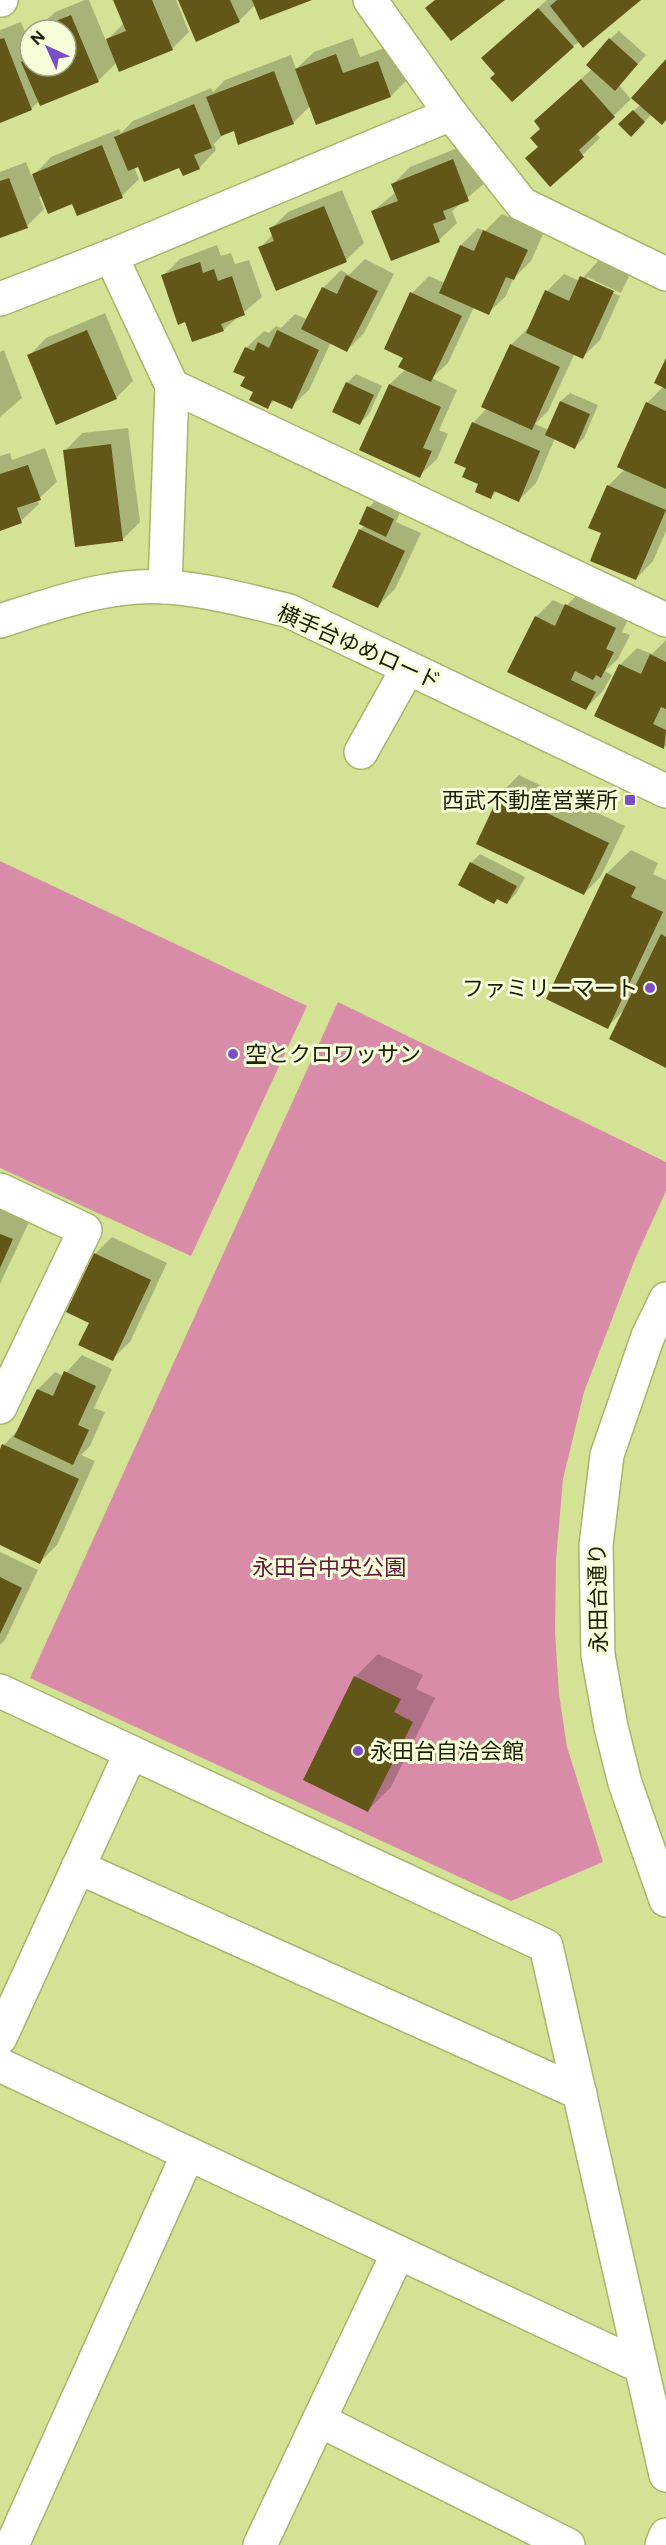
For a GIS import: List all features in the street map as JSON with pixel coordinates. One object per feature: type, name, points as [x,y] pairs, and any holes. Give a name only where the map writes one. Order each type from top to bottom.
[{"type":"street","points":[[370,0],[451,114],[522,204],[666,274]]},
{"type":"street","points":[[0,299],[111,256],[451,114]]},
{"type":"street","points":[[111,256],[172,386],[165,587]]},
{"type":"street","points":[[172,386],[666,620]]},
{"type":"street","name":"横手台ゆめロード","points":[[0,621],[65,600],[122,589],[165,587],[228,595],[289,612],[666,791]]},
{"type":"street","points":[[361,752],[408,668]]},
{"type":"street","points":[[0,1190],[85,1230],[0,1407]]},
{"type":"street","name":"永田台通り","points":[[666,1299],[648,1336],[607,1455],[596,1545],[598,1655],[611,1727],[625,1783],[666,1900]]},
{"type":"street","points":[[0,1691],[546,1946],[666,2475]]},
{"type":"street","points":[[0,2038],[131,1752]]},
{"type":"street","points":[[78,1867],[580,2093]]},
{"type":"street","points":[[0,2065],[640,2366]]},
{"type":"street","points":[[12,2545],[188,2154]]},
{"type":"street","points":[[260,2545],[398,2253]]},
{"type":"street","points":[[319,2420],[568,2545]]},
{"type":"street","points":[[662,2545],[666,2535]]},
{"type":"green space","points":[[0,861],[307,1006],[191,1256],[0,1168]]},
{"type":"green space","name":"永田台中央公園","points":[[338,1002],[666,1162],[666,1191],[635,1259],[584,1392],[563,1479],[556,1560],[555,1632],[559,1694],[567,1747],[603,1862],[511,1901],[30,1678]]},
{"type":"building","points":[[113,0],[152,0],[173,50],[119,72],[106,39],[126,31]]},
{"type":"building","points":[[178,0],[230,0],[240,22],[196,42]]},
{"type":"building","points":[[252,0],[312,0],[260,20]]},
{"type":"building","points":[[435,0],[505,0],[451,41],[425,8]]},
{"type":"building","points":[[557,0],[641,0],[583,48],[550,6]]},
{"type":"building","points":[[538,8],[574,47],[512,102],[490,78],[495,74],[481,58]]},
{"type":"building","points":[[78,32],[99,82],[40,106],[28,78],[78,78]]},
{"type":"building","points":[[4,38],[32,110],[0,123],[0,39]]},
{"type":"building","points":[[609,38],[638,64],[615,91],[586,65]]},
{"type":"building","points":[[336,54],[343,73],[378,61],[391,97],[316,125],[295,69]]},
{"type":"building","points":[[666,59],[666,120],[662,125],[631,98]]},
{"type":"building","points":[[274,71],[294,124],[238,145],[234,131],[221,136],[206,97]]},
{"type":"building","points":[[581,79],[615,117],[579,150],[584,157],[550,187],[525,158],[538,147],[530,138],[540,129],[534,121]]},
{"type":"building","points":[[194,104],[212,148],[194,155],[200,169],[183,176],[179,168],[144,182],[138,167],[128,171],[114,137]]},
{"type":"building","points":[[633,110],[645,122],[631,137],[618,124]]},
{"type":"building","points":[[102,145],[123,198],[77,216],[72,204],[48,214],[32,174]]},
{"type":"building","points":[[453,159],[469,201],[443,211],[446,219],[433,224],[440,242],[391,261],[371,211],[398,201],[391,184]]},
{"type":"building","points":[[9,178],[28,228],[0,238],[0,181]]},
{"type":"building","points":[[324,206],[347,262],[276,291],[258,247],[274,241],[269,228]]},
{"type":"building","points":[[483,230],[528,250],[514,280],[506,277],[489,315],[439,293],[460,245],[474,251]]},
{"type":"building","points":[[200,262],[203,273],[214,269],[218,281],[232,276],[245,315],[221,324],[224,331],[192,342],[185,322],[178,325],[161,275]]},
{"type":"building","points":[[346,275],[378,291],[347,352],[301,329],[322,287],[337,294]]},
{"type":"building","points":[[580,276],[614,291],[583,359],[526,333],[545,290],[569,301]]},
{"type":"building","points":[[410,292],[462,316],[431,382],[398,367],[403,358],[384,349]]},
{"type":"building","points":[[87,330],[117,399],[56,425],[27,355]]},
{"type":"building","points":[[277,330],[319,350],[292,409],[272,400],[268,409],[249,400],[253,392],[240,386],[245,377],[233,372],[245,347],[254,351],[258,342],[269,348]]},
{"type":"building","points":[[510,344],[560,367],[532,430],[481,407]]},
{"type":"building","points":[[666,358],[666,389],[654,383]]},
{"type":"building","points":[[346,382],[374,395],[360,425],[332,412]]},
{"type":"building","points":[[389,384],[441,407],[423,448],[432,451],[420,478],[359,450]]},
{"type":"building","points":[[560,401],[590,414],[575,449],[545,435]]},
{"type":"building","points":[[646,402],[666,411],[666,489],[617,467]]},
{"type":"building","points":[[472,422],[540,451],[519,502],[494,491],[491,499],[475,492],[478,484],[462,477],[466,468],[454,463]]},
{"type":"building","points":[[111,444],[123,541],[75,547],[63,450]]},
{"type":"building","points":[[28,465],[41,500],[17,508],[22,523],[0,531],[0,474]]},
{"type":"building","points":[[607,485],[666,510],[636,580],[590,561],[601,533],[588,528]]},
{"type":"building","points":[[367,506],[394,519],[386,537],[359,524]]},
{"type":"building","points":[[359,529],[405,551],[378,608],[332,587]]},
{"type":"building","points":[[565,604],[616,628],[606,649],[614,652],[601,678],[596,675],[593,680],[575,671],[571,680],[596,692],[586,710],[507,672],[535,616],[555,626]]},
{"type":"building","points":[[650,654],[666,662],[666,709],[661,707],[653,724],[666,730],[664,749],[594,716],[619,664],[641,674]]},
{"type":"building","points":[[501,791],[609,843],[584,895],[476,844]]},
{"type":"building","points":[[470,862],[517,886],[507,904],[497,899],[494,904],[458,885]]},
{"type":"building","points":[[606,873],[636,887],[631,897],[663,912],[608,1029],[546,999]]},
{"type":"building","name":"ファミリーマート","points":[[661,934],[666,937],[666,1068],[609,1039]]},
{"type":"building","points":[[0,1234],[13,1239],[0,1268]]},
{"type":"building","points":[[94,1253],[151,1280],[113,1361],[78,1345],[89,1323],[66,1312]]},
{"type":"building","points":[[64,1371],[96,1386],[78,1425],[89,1430],[73,1465],[14,1437],[37,1389],[53,1396]]},
{"type":"building","points":[[2,1444],[79,1479],[40,1564],[0,1545],[0,1449]]},
{"type":"building","points":[[0,1577],[22,1588],[0,1634]]},
{"type":"building","name":"永田台自治会館","points":[[354,1676],[401,1699],[394,1712],[413,1722],[368,1812],[303,1780]]},
{"type":"place","name":"西武不動産営業所","points":[[630,800]]},
{"type":"place","name":"ファミリーマート","points":[[650,988]]},
{"type":"place","name":"空とクロワッサン","points":[[233,1054]]},
{"type":"place","name":"永田台自治会館","points":[[358,1751]]}]
